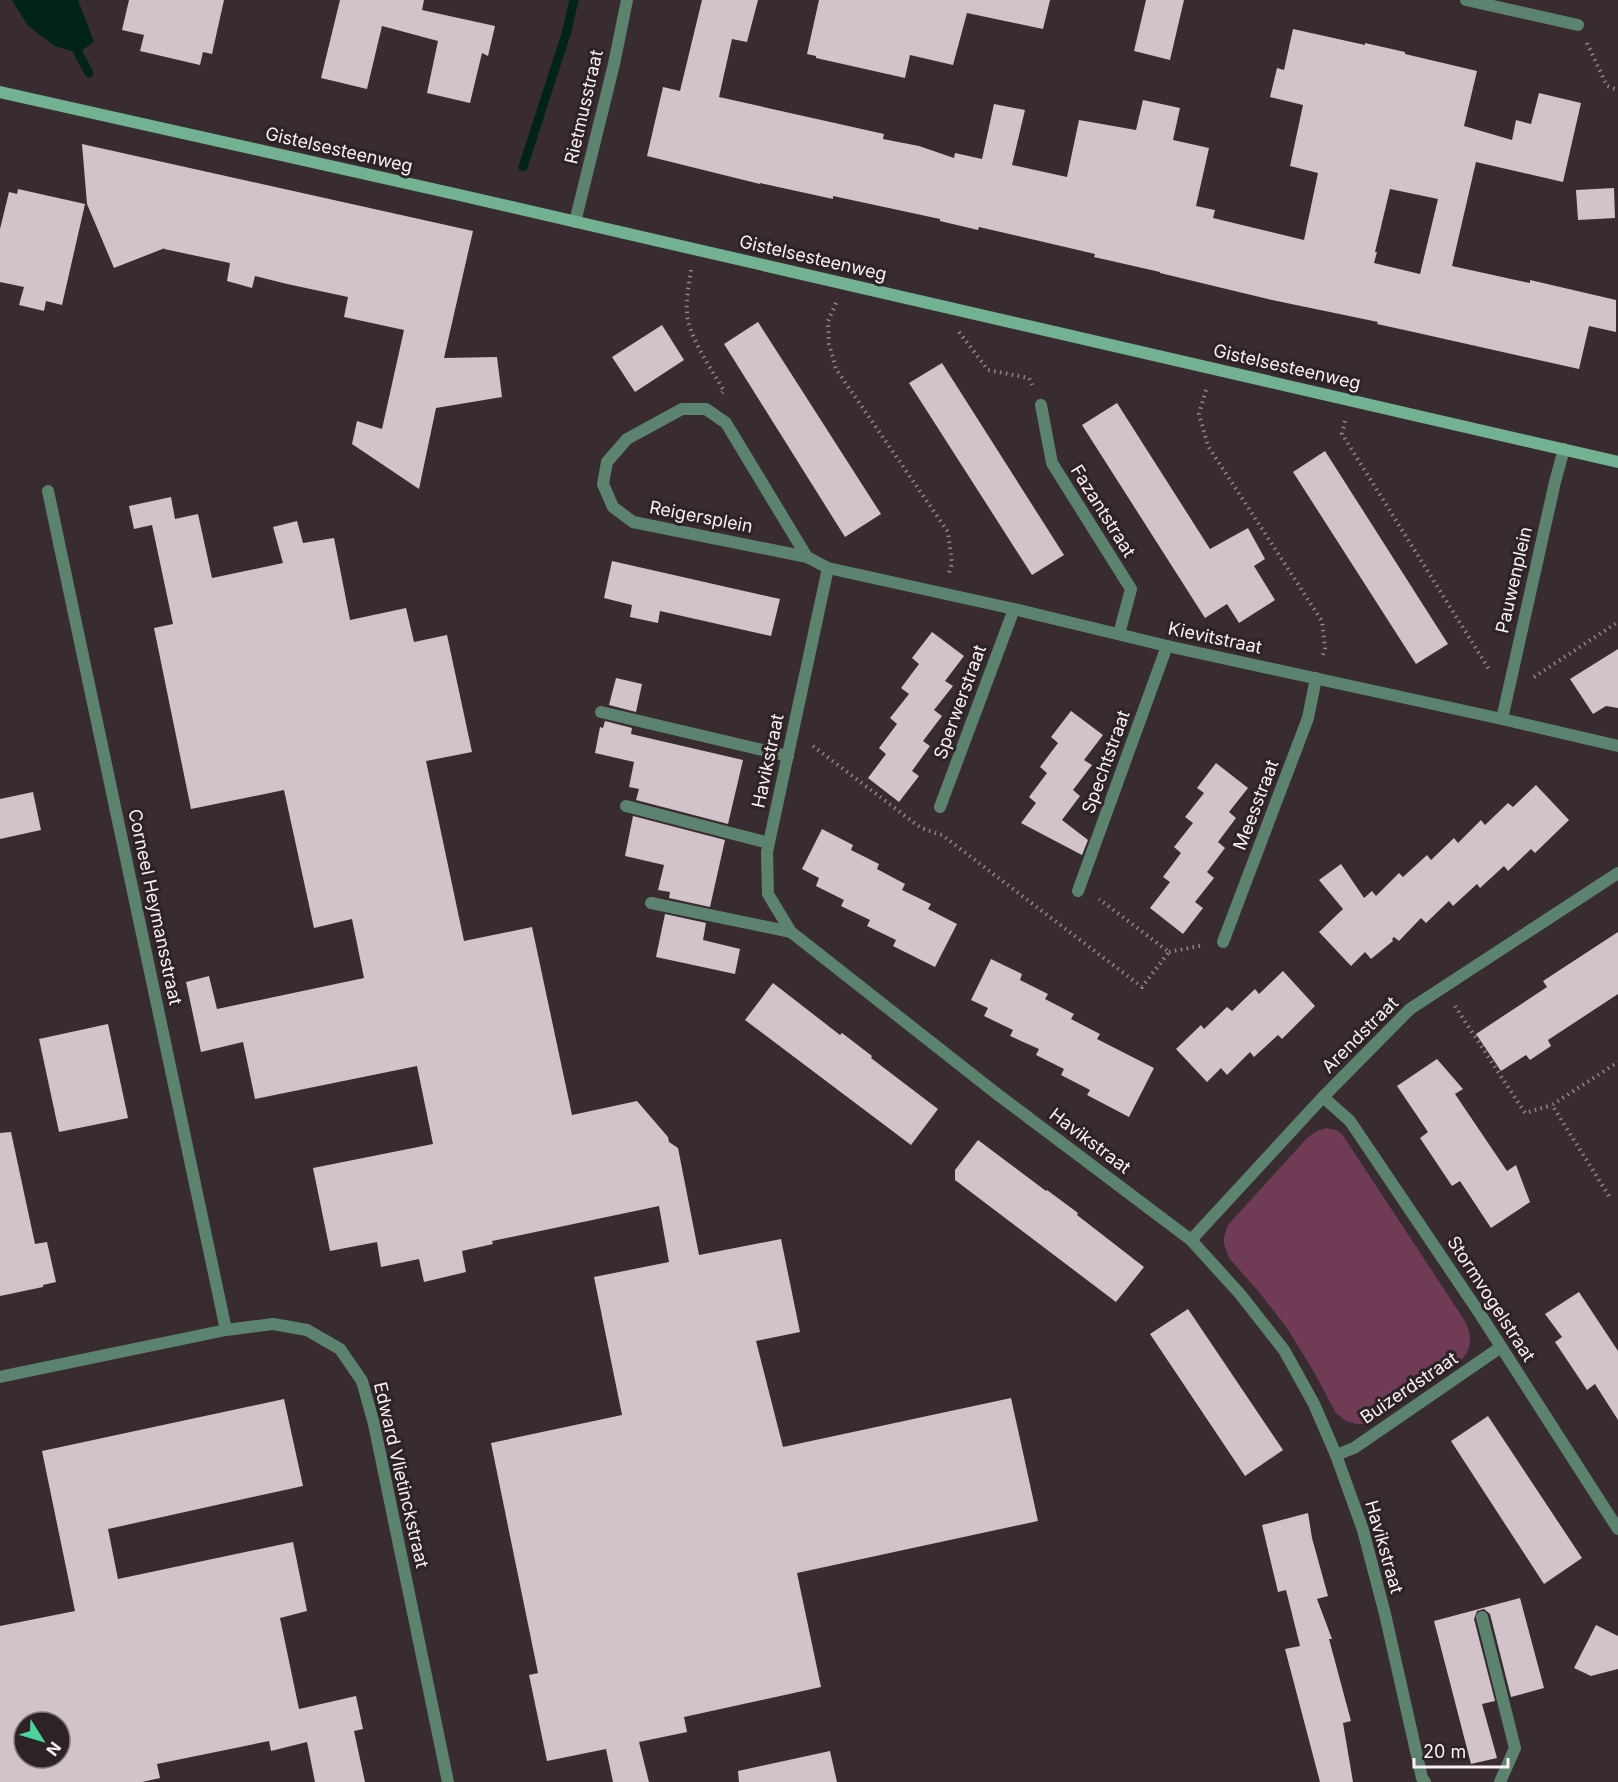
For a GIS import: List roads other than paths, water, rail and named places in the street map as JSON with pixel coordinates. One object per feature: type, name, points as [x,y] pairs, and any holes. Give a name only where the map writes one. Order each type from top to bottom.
[{"type":"main road","name":"Gistelsesteenweg","points":[[0,92],[1618,462]]},
{"type":"street","name":"Rietmusstraat","points":[[575,222],[614,64],[627,0]]},
{"type":"street","points":[[1466,0],[1578,25]]},
{"type":"street","name":"Fazantstraat","points":[[1041,405],[1052,463],[1131,589],[1119,634]]},
{"type":"street","name":"Reigersplein","points":[[682,409],[706,409],[726,423],[807,557],[633,522],[613,507],[603,484],[607,462],[627,439],[682,409]]},
{"type":"street","name":"Pauwenplein","points":[[1502,718],[1564,449]]},
{"type":"street","name":"Corneel Heymansstraat","points":[[48,491],[226,1330]]},
{"type":"street","name":"Kievitstraat","points":[[807,557],[828,568],[1167,646],[1502,718],[1618,746]]},
{"type":"street","name":"Havikstraat","points":[[828,568],[767,852],[768,894],[791,932],[997,1094],[1191,1240],[1240,1294],[1284,1350],[1314,1404],[1336,1455],[1363,1530],[1385,1614],[1422,1778],[1425,1782]]},
{"type":"street","name":"Sperwerstraat","points":[[940,807],[1014,609]]},
{"type":"street","name":"Spechtstraat","points":[[1079,888],[1167,646]]},
{"type":"street","name":"Meesstraat","points":[[1223,942],[1308,718],[1316,678]]},
{"type":"street","points":[[602,712],[788,756]]},
{"type":"street","points":[[626,806],[769,843]]},
{"type":"street","name":"Arendstraat","points":[[1191,1240],[1323,1097],[1410,1009],[1618,873]]},
{"type":"street","points":[[651,903],[791,932]]},
{"type":"street","name":"Stormvogelstraat","points":[[1323,1097],[1350,1121],[1501,1347],[1618,1529]]},
{"type":"street","name":"Edward Vlietinckstraat","points":[[0,1377],[226,1330],[273,1324],[307,1330],[340,1349],[362,1381],[374,1424],[448,1782]]},
{"type":"street","name":"Buizerdstraat","points":[[1336,1455],[1354,1448],[1501,1347]]},
{"type":"street","points":[[1482,1617],[1515,1748],[1500,1782]]},
{"type":"waterway","points":[[523,167],[567,31],[574,0]]},
{"type":"waterway","points":[[73,43],[89,73]]}]
